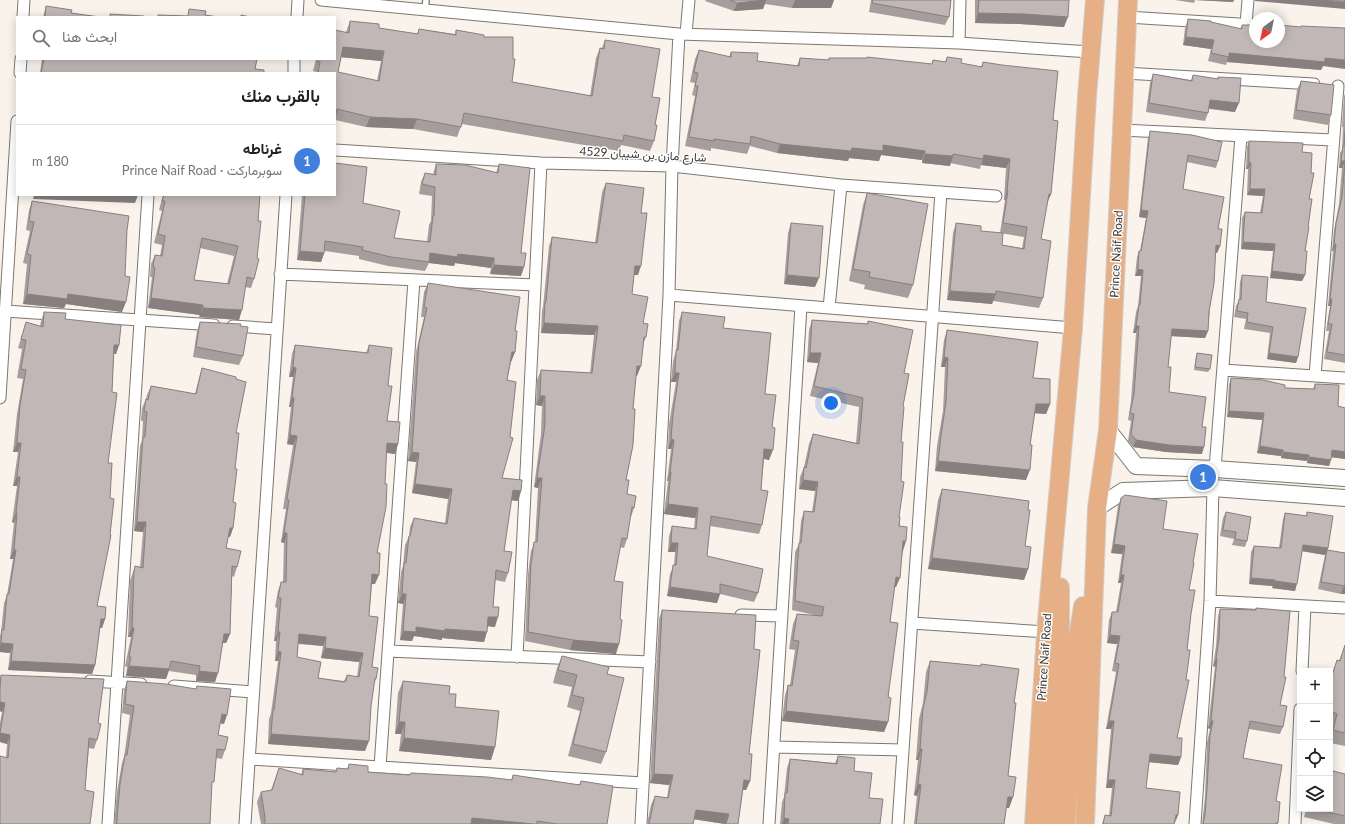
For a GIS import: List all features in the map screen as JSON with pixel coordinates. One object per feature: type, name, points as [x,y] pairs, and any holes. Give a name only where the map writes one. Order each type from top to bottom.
[{"type":"main road","name":"Prince Naif Road","points":[[1034,824],[1046,632],[1073,328],[1090,52],[1095,0]]},
{"type":"main road","name":"Prince Naif Road","points":[[1066,824],[1078,637],[1108,430],[1128,8]]},
{"type":"main road","name":"Prince Naif Road","points":[[1049,824],[1060,636],[1058,490]]},
{"type":"main road","name":"Prince Naif Road","points":[[1085,824],[1096,508]]},
{"type":"street","points":[[23,16],[24,0]]},
{"type":"street","points":[[297,16],[298,0]]},
{"type":"street","points":[[321,0],[425,5],[682,34],[959,43],[1090,52]]},
{"type":"street","points":[[641,824],[650,662],[656,612],[669,295],[672,166],[682,34],[689,0]]},
{"type":"street","points":[[959,43],[960,0]]},
{"type":"street","points":[[1248,0],[1249,12]]},
{"type":"street","points":[[1128,8],[1249,25]]},
{"type":"street","points":[[20,72],[21,60]]},
{"type":"street","points":[[294,60],[294,72]]},
{"type":"street","points":[[1124,73],[1334,86],[1333,140],[1315,376]]},
{"type":"street","points":[[1122,130],[1333,140]]},
{"type":"street","points":[[1215,469],[1241,136]]},
{"type":"street","points":[[0,398],[16,137]]},
{"type":"street","name":"شارع مازن بن شيبان 4529","points":[[336,150],[541,163],[672,166],[841,185],[996,196]]},
{"type":"street","points":[[517,657],[541,163]]},
{"type":"street","points":[[830,308],[841,185]]},
{"type":"street","points":[[898,824],[941,192]]},
{"type":"street","points":[[108,824],[148,196]]},
{"type":"street","points":[[245,824],[286,196]]},
{"type":"street","points":[[280,274],[536,285]]},
{"type":"street","points":[[380,767],[414,280]]},
{"type":"street","points":[[669,295],[1073,328]]},
{"type":"street","points":[[769,824],[801,306]]},
{"type":"street","points":[[5,311],[277,329]]},
{"type":"street","points":[[1223,370],[1345,378]]},
{"type":"street","points":[[1108,430],[1136,466],[1215,469],[1345,478]]},
{"type":"street","points":[[1096,508],[1123,491],[1213,488],[1345,498]]},
{"type":"street","points":[[1195,824],[1210,601],[1213,488]]},
{"type":"street","points":[[1210,601],[1345,608]]},
{"type":"street","points":[[1302,668],[1305,606]]},
{"type":"street","points":[[729,615],[782,616]]},
{"type":"street","points":[[912,623],[1046,632]]},
{"type":"street","points":[[388,651],[650,662]]},
{"type":"street","points":[[78,680],[254,692]]},
{"type":"street","points":[[1295,824],[1299,740]]},
{"type":"street","points":[[774,747],[903,750]]},
{"type":"street","points":[[249,759],[643,782]]},
{"type":"building","points":[[730,0],[766,0],[737,3]]},
{"type":"building","points":[[873,0],[951,0],[949,17],[872,3]]},
{"type":"building","points":[[979,0],[1069,0],[1068,17],[978,13]]},
{"type":"building","points":[[1320,0],[1345,0],[1345,2]]},
{"type":"building","points":[[46,6],[72,10],[71,13],[93,16],[45,16]]},
{"type":"building","points":[[189,9],[206,11],[205,15],[212,16],[188,16]]},
{"type":"building","points":[[110,14],[144,16],[110,16]]},
{"type":"building","points":[[158,15],[188,16],[158,16]]},
{"type":"building","points":[[1188,19],[1211,21],[1242,29],[1242,25],[1249,25],[1249,48],[1285,48],[1285,26],[1345,28],[1345,60],[1325,58],[1325,62],[1229,53],[1229,57],[1211,53],[1214,40],[1186,37]]},
{"type":"building","points":[[350,21],[379,24],[379,28],[418,34],[419,29],[456,35],[456,30],[484,35],[484,37],[513,37],[513,59],[515,59],[512,82],[592,96],[600,48],[604,49],[605,40],[660,49],[652,97],[660,98],[655,125],[657,125],[654,141],[624,135],[623,141],[464,113],[461,127],[417,119],[370,117],[337,109],[336,114],[336,72],[318,72],[320,62],[317,60],[336,60],[336,30],[349,33]],"holes":[[[343,47],[384,51],[379,81],[338,72]]]},
{"type":"building","points":[[699,50],[731,57],[731,52],[758,53],[757,61],[799,66],[800,58],[829,60],[829,58],[867,57],[932,64],[933,60],[946,62],[947,57],[962,59],[961,63],[982,67],[983,62],[1058,71],[1053,120],[1058,121],[1051,194],[1049,194],[1041,239],[1051,241],[1043,298],[996,291],[996,294],[950,291],[956,223],[981,226],[981,231],[1003,233],[1002,245],[1024,249],[1027,227],[1003,223],[1008,191],[1010,159],[984,155],[983,159],[953,154],[953,156],[925,154],[925,151],[883,145],[883,151],[852,148],[851,151],[780,144],[751,136],[750,144],[689,137],[698,86],[695,86],[698,73],[694,72]]},
{"type":"building","points":[[44,60],[257,60],[255,69],[264,70],[264,72],[41,72]]},
{"type":"building","points":[[1153,74],[1192,81],[1193,75],[1218,79],[1218,77],[1241,78],[1239,103],[1210,100],[1208,113],[1149,103]]},
{"type":"building","points":[[1301,81],[1334,85],[1331,115],[1296,110]]},
{"type":"building","points":[[1150,131],[1192,135],[1222,142],[1218,161],[1188,155],[1183,189],[1224,197],[1218,229],[1222,229],[1220,246],[1216,245],[1214,284],[1209,311],[1208,331],[1172,329],[1168,367],[1171,367],[1169,392],[1206,397],[1202,427],[1206,427],[1204,447],[1169,445],[1136,440],[1131,434],[1134,414],[1130,413],[1134,394],[1139,326],[1136,326],[1140,305],[1143,270],[1138,269],[1139,251],[1141,251],[1148,211],[1141,210]]},
{"type":"building","points":[[1345,131],[1345,161],[1341,161],[1344,146]]},
{"type":"building","points":[[1249,141],[1303,143],[1302,152],[1312,153],[1311,173],[1314,173],[1309,199],[1312,199],[1305,251],[1307,251],[1305,275],[1272,271],[1275,244],[1243,242],[1245,212],[1262,213],[1265,189],[1250,189],[1251,163],[1249,163]]},
{"type":"building","points":[[1345,161],[1345,355],[1327,352],[1332,324],[1328,324],[1332,299],[1330,299],[1336,244],[1334,244],[1336,223],[1342,197]]},
{"type":"building","points":[[336,163],[367,167],[363,203],[400,211],[394,238],[430,242],[434,216],[435,187],[422,184],[425,173],[436,175],[436,164],[465,165],[498,173],[499,164],[530,168],[521,253],[526,253],[524,267],[494,265],[494,258],[458,254],[457,257],[430,253],[429,262],[391,257],[362,250],[363,247],[325,241],[324,253],[300,251],[305,196],[336,196]]},
{"type":"building","points":[[606,183],[644,188],[641,213],[647,213],[641,266],[635,266],[632,294],[648,297],[643,323],[648,324],[646,337],[644,337],[641,366],[637,366],[633,409],[635,409],[633,445],[626,480],[629,480],[627,494],[636,496],[634,508],[632,507],[627,539],[622,538],[614,581],[623,582],[620,619],[622,620],[619,644],[573,640],[528,632],[531,564],[534,542],[537,542],[542,478],[537,478],[545,425],[545,396],[540,396],[541,370],[592,373],[598,326],[544,323],[552,237],[597,243]]},
{"type":"building","points":[[867,193],[928,204],[913,285],[869,277],[870,272],[853,269]]},
{"type":"building","points":[[164,196],[260,196],[258,221],[261,221],[257,258],[259,259],[254,279],[247,277],[242,310],[203,308],[203,305],[151,298],[155,268],[153,267],[155,255],[162,256],[165,236],[158,234],[165,201],[162,201]],"holes":[[[202,238],[238,246],[229,284],[194,280]]]},
{"type":"building","points":[[32,201],[129,216],[125,276],[130,277],[126,302],[68,294],[67,299],[27,294],[31,255],[27,254],[34,222],[29,221]]},
{"type":"building","points":[[791,223],[823,226],[819,278],[787,275]]},
{"type":"building","points":[[1242,275],[1268,277],[1266,302],[1306,308],[1298,357],[1269,353],[1273,327],[1247,322],[1248,313],[1237,311],[1239,299],[1241,300]]},
{"type":"building","points":[[428,283],[520,297],[515,331],[517,331],[515,352],[512,352],[507,380],[516,382],[510,437],[513,438],[502,478],[522,480],[521,491],[513,490],[504,551],[512,552],[508,573],[496,570],[493,607],[499,607],[498,617],[488,617],[487,632],[445,629],[445,631],[416,627],[416,632],[403,631],[406,594],[402,594],[404,563],[406,563],[409,536],[414,518],[447,524],[452,489],[415,484],[419,453],[412,452],[419,343],[427,308],[424,307]]},
{"type":"building","points":[[44,312],[66,313],[65,319],[121,325],[119,345],[114,345],[112,392],[117,393],[108,463],[112,463],[110,498],[114,499],[111,535],[97,606],[106,607],[105,619],[101,619],[95,665],[11,661],[13,644],[1,643],[2,629],[4,630],[7,594],[9,594],[16,550],[14,550],[16,513],[20,477],[17,477],[21,443],[17,443],[20,405],[26,370],[21,369],[26,340],[21,339],[26,322],[43,327]]},
{"type":"building","points":[[682,312],[725,317],[723,328],[771,333],[765,394],[776,395],[772,427],[775,428],[773,450],[764,449],[761,490],[768,491],[762,525],[711,516],[707,556],[763,569],[758,593],[720,584],[720,594],[670,587],[673,565],[676,565],[678,543],[671,543],[672,526],[696,529],[698,508],[668,504],[674,440],[671,439],[673,414],[679,373],[675,373],[676,350],[678,350]]},
{"type":"building","points":[[812,320],[868,324],[868,321],[913,330],[904,373],[909,374],[903,406],[901,442],[903,442],[901,481],[904,482],[899,526],[907,527],[906,541],[903,541],[900,578],[896,577],[890,622],[898,623],[888,697],[891,698],[888,722],[786,711],[788,685],[792,686],[799,641],[793,640],[797,614],[822,616],[824,607],[795,601],[799,543],[801,543],[804,511],[814,512],[818,482],[803,480],[804,467],[806,468],[813,434],[859,444],[863,398],[814,386],[821,353],[810,353]]},
{"type":"building","points":[[200,322],[241,324],[240,326],[248,327],[243,356],[196,347]]},
{"type":"building","points":[[947,330],[1038,342],[1033,378],[1050,379],[1050,404],[1036,404],[1030,445],[1032,445],[1030,470],[938,461],[946,402],[948,358],[944,357]]},
{"type":"building","points":[[295,345],[368,353],[369,345],[392,348],[388,386],[392,386],[387,421],[400,422],[398,444],[387,443],[385,484],[387,484],[386,507],[377,553],[380,553],[379,575],[372,574],[369,616],[378,617],[372,667],[378,668],[371,706],[369,741],[271,734],[281,652],[278,651],[280,632],[278,632],[281,598],[278,598],[281,582],[286,582],[287,533],[284,533],[289,500],[287,499],[297,436],[290,435],[294,398],[292,397],[296,368],[293,367]],"holes":[[[299,634],[326,637],[325,648],[363,653],[359,677],[347,675],[346,681],[344,682],[318,678],[321,662],[297,657]]]},
{"type":"building","points":[[1197,353],[1212,355],[1210,369],[1195,367]]},
{"type":"building","points":[[202,368],[236,377],[236,379],[246,382],[236,433],[239,433],[235,469],[237,469],[233,502],[236,503],[233,528],[230,528],[226,548],[241,551],[237,567],[232,566],[230,634],[224,634],[218,673],[199,671],[200,666],[171,661],[169,669],[129,666],[134,628],[132,628],[134,572],[135,566],[143,568],[146,522],[137,522],[143,437],[145,437],[147,412],[144,411],[146,399],[148,400],[151,386],[196,394]]},
{"type":"building","points":[[1231,378],[1263,380],[1285,385],[1285,388],[1315,389],[1315,384],[1339,385],[1338,406],[1345,408],[1345,452],[1332,450],[1331,460],[1309,457],[1309,455],[1283,452],[1283,450],[1260,446],[1264,413],[1229,411]]},
{"type":"building","points":[[942,489],[1029,501],[1028,510],[1030,510],[1025,546],[1031,547],[1028,569],[932,558]]},
{"type":"building","points":[[1125,495],[1167,501],[1163,529],[1198,534],[1189,590],[1195,590],[1187,650],[1190,650],[1186,680],[1189,680],[1177,738],[1182,738],[1181,757],[1150,754],[1146,788],[1180,792],[1178,815],[1176,815],[1174,824],[1103,824],[1105,815],[1111,816],[1115,780],[1108,780],[1114,721],[1109,721],[1119,664],[1115,663],[1120,636],[1110,635],[1112,612],[1118,612],[1124,575],[1121,575],[1125,546],[1114,544],[1121,498]]},
{"type":"building","points":[[1226,512],[1251,517],[1247,541],[1235,539],[1236,532],[1223,530]]},
{"type":"building","points":[[1307,512],[1333,516],[1328,548],[1303,545],[1297,584],[1251,578],[1254,546],[1281,548],[1285,513],[1307,516]]},
{"type":"building","points":[[1327,550],[1345,553],[1345,586],[1321,582]]},
{"type":"building","points":[[1256,608],[1290,611],[1284,677],[1286,677],[1280,705],[1287,706],[1283,727],[1250,721],[1243,758],[1282,765],[1276,801],[1280,802],[1278,823],[1203,824],[1207,789],[1210,735],[1213,721],[1211,721],[1219,639],[1220,609],[1256,610]]},
{"type":"building","points":[[662,610],[756,615],[754,649],[760,650],[749,754],[752,754],[750,781],[744,780],[738,824],[726,824],[729,814],[696,810],[693,824],[649,824],[655,796],[668,798],[673,775],[654,774]]},
{"type":"building","points":[[1345,645],[1345,733],[1333,730],[1337,714],[1333,712],[1333,673],[1337,660],[1340,661]]},
{"type":"building","points":[[562,656],[609,667],[607,674],[624,678],[606,752],[573,744],[584,698],[572,695],[577,675],[558,670]]},
{"type":"building","points":[[930,661],[981,666],[981,664],[1019,669],[1014,703],[1016,703],[1008,776],[1016,777],[1013,797],[1008,797],[1004,824],[916,824],[921,785],[918,784],[922,749],[920,749],[923,708],[927,692]]},
{"type":"building","points":[[1,675],[104,679],[98,723],[101,724],[97,740],[89,738],[85,790],[94,792],[90,824],[0,824],[0,756],[8,758],[10,735],[0,733],[5,703],[0,702]]},
{"type":"building","points":[[127,681],[166,684],[196,689],[197,686],[231,689],[227,715],[222,714],[218,735],[228,737],[225,750],[217,749],[214,782],[212,782],[210,824],[117,824],[120,784],[125,755],[127,755],[134,706],[125,704]]},
{"type":"building","points":[[403,681],[450,686],[449,694],[456,694],[455,707],[499,711],[495,747],[404,738],[405,722],[399,722]]},
{"type":"building","points":[[838,756],[855,758],[854,771],[872,773],[869,798],[883,799],[880,824],[788,824],[789,819],[784,818],[785,793],[787,793],[790,759],[837,764]]},
{"type":"building","points":[[349,764],[368,766],[368,772],[410,775],[411,773],[487,777],[512,780],[513,775],[580,785],[581,781],[613,786],[607,824],[557,824],[537,821],[537,824],[534,824],[472,818],[471,824],[265,824],[261,792],[272,790],[279,768],[303,775],[303,769],[336,772],[337,768],[348,769]]},
{"type":"building","points":[[1333,771],[1345,774],[1345,816],[1328,812],[1333,812]]},
{"type":"place","name":"غرناطه","points":[[1203,477]]}]
